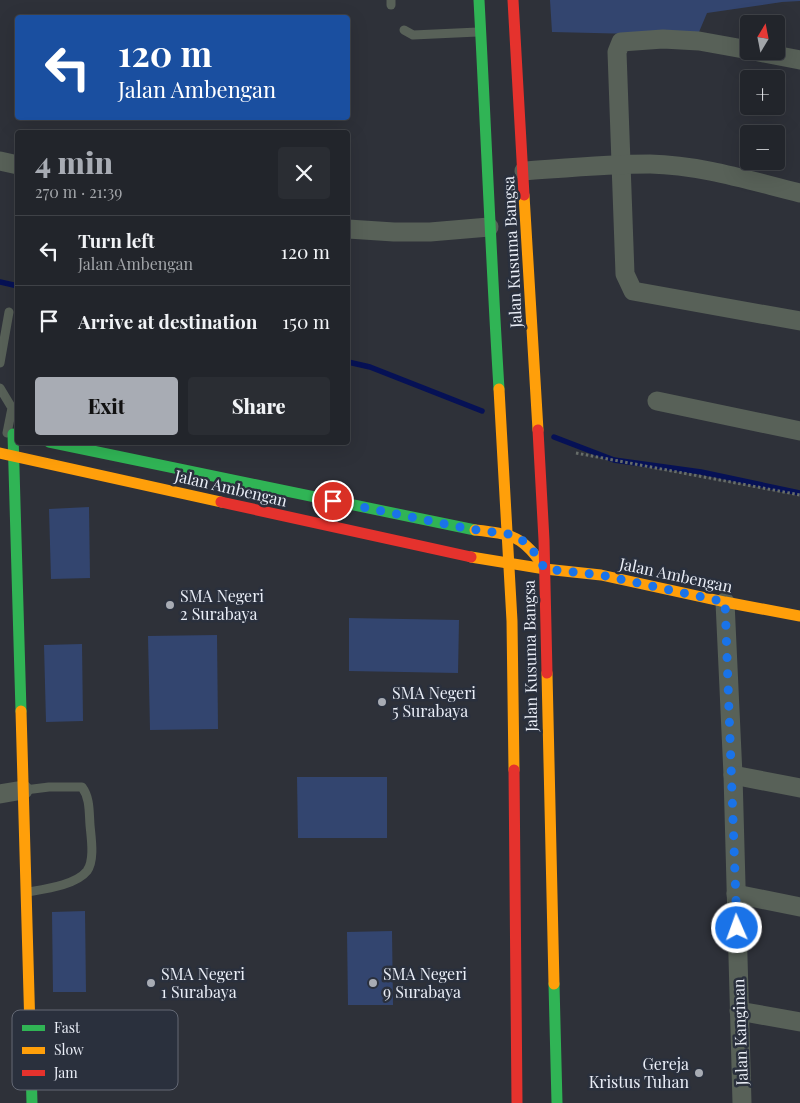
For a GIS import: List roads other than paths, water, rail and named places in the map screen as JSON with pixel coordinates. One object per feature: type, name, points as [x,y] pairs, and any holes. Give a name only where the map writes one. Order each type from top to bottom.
[{"type":"main road","name":"Jalan Kusuma Bangsa","points":[[479,0],[480,32],[490,126],[489,227],[512,621],[516,1103]]},
{"type":"main road","name":"Jalan Kusuma Bangsa","points":[[513,0],[516,126],[524,171],[545,569],[557,1103]]},
{"type":"main road","points":[[9,434],[13,456],[29,1010]]},
{"type":"main road","name":"Jalan Ambengan","points":[[64,445],[470,529],[508,534],[519,538],[530,546],[545,569]]},
{"type":"main road","name":"Jalan Ambengan","points":[[0,454],[460,555],[545,569],[601,575],[800,616]]},
{"type":"main road","points":[[515,1014],[556,1013]]},
{"type":"main road","points":[[32,1090],[32,1103]]},
{"type":"street","points":[[740,48],[690,40],[663,39],[621,42],[617,52],[625,274],[632,292],[800,321]]},
{"type":"street","points":[[785,57],[800,60]]},
{"type":"street","points":[[0,161],[15,164]]},
{"type":"street","points":[[524,171],[650,164],[706,171],[800,194]]},
{"type":"street","points":[[350,229],[421,232],[489,227]]},
{"type":"street","points":[[657,401],[800,431]]},
{"type":"street","name":"Jalan Kanginan","points":[[725,602],[733,775],[742,1103]]},
{"type":"street","points":[[733,775],[800,788]]},
{"type":"street","points":[[0,794],[23,790]]},
{"type":"street","points":[[736,894],[800,907]]},
{"type":"street","points":[[740,1010],[800,1022]]},
{"type":"lane","points":[[404,30],[413,35],[480,32]]},
{"type":"lane","points":[[0,363],[9,312]]},
{"type":"lane","points":[[0,388],[12,408],[9,434]]},
{"type":"lane","points":[[23,790],[49,787],[82,787],[88,795],[92,850],[88,870],[80,877],[69,882],[26,892]]},
{"type":"waterway","points":[[0,282],[15,285]]},
{"type":"waterway","points":[[350,362],[370,367],[482,411]]},
{"type":"waterway","points":[[554,437],[614,460],[701,472],[800,493]]},
{"type":"place","name":"SMA Negeri 2 Surabaya","points":[[170,605]]},
{"type":"place","name":"SMA Negeri 5 Surabaya","points":[[382,702]]},
{"type":"place","name":"SMA Negeri 1 Surabaya","points":[[151,983]]},
{"type":"place","name":"SMA Negeri 9 Surabaya","points":[[373,983]]},
{"type":"place","name":"Gereja Kristus Tuhan","points":[[699,1073]]}]
